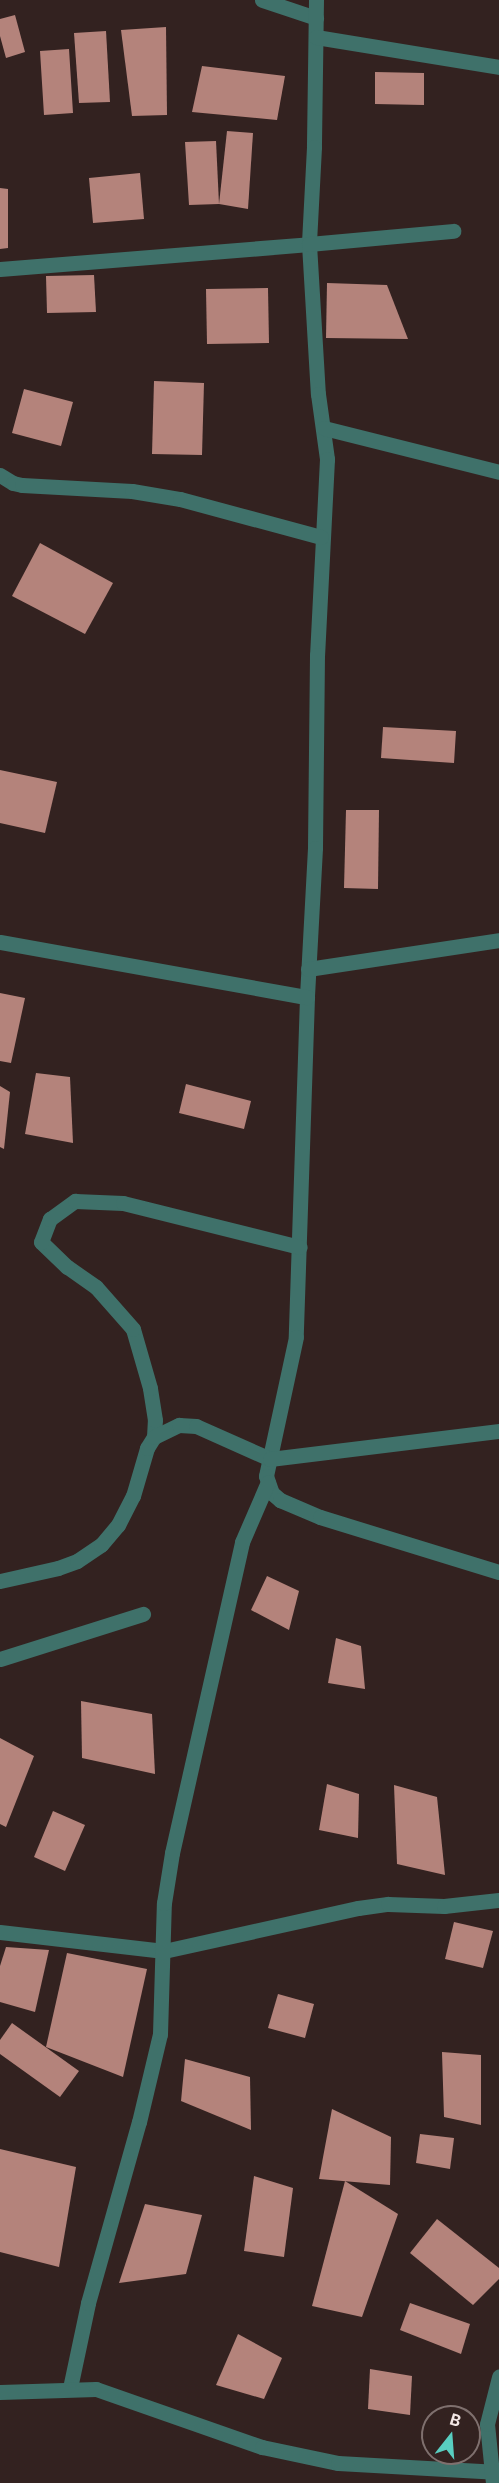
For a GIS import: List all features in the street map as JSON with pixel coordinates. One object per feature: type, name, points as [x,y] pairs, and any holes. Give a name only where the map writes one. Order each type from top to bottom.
[{"type":"street","points":[[262,0],[316,18]]},
{"type":"street","points":[[316,0],[309,244],[318,394],[327,459],[316,655],[315,848],[308,969],[296,1336],[266,1476],[280,1500],[320,1517],[499,1572]]},
{"type":"street","points":[[315,37],[499,67]]},
{"type":"street","points":[[0,269],[453,231]]},
{"type":"street","points":[[324,428],[499,472]]},
{"type":"street","points":[[0,475],[22,484],[132,491],[180,499],[321,537]]},
{"type":"street","points":[[308,969],[499,940]]},
{"type":"street","points":[[0,942],[307,997]]},
{"type":"street","points":[[0,1581],[68,1565],[101,1545],[118,1525],[133,1496],[147,1448],[154,1437],[155,1420],[150,1388],[133,1329],[96,1287],[67,1267],[41,1242],[50,1219],[75,1201],[123,1203],[300,1247]]},
{"type":"street","points":[[154,1437],[179,1425],[196,1426],[270,1459],[499,1431]]},
{"type":"street","points":[[70,2388],[91,2292],[160,2034],[164,1903],[172,1853],[242,1542],[268,1482]]},
{"type":"street","points":[[0,1659],[142,1614]]},
{"type":"street","points":[[0,1932],[164,1951],[358,1908],[388,1904],[453,1905],[499,1900]]},
{"type":"street","points":[[0,2392],[70,2388],[106,2391],[262,2447],[338,2463],[495,2476],[487,2424],[499,2377]]},
{"type":"building","points":[[15,15],[25,52],[6,58],[0,36],[0,19]]},
{"type":"building","points":[[166,27],[167,115],[132,116],[121,30]]},
{"type":"building","points":[[106,31],[110,102],[79,103],[74,33]]},
{"type":"building","points":[[69,49],[73,113],[44,115],[40,51]]},
{"type":"building","points":[[202,66],[285,76],[277,120],[192,112]]},
{"type":"building","points":[[375,72],[424,73],[424,105],[375,104]]},
{"type":"building","points":[[227,131],[253,133],[248,209],[219,204]]},
{"type":"building","points":[[216,141],[219,204],[189,205],[185,142]]},
{"type":"building","points":[[140,173],[144,219],[93,223],[89,178]]},
{"type":"building","points":[[0,188],[8,189],[8,248],[0,249]]},
{"type":"building","points":[[94,275],[96,312],[47,313],[46,276]]},
{"type":"building","points":[[327,283],[387,285],[408,339],[326,338]]},
{"type":"building","points":[[268,288],[269,343],[207,344],[206,289]]},
{"type":"building","points":[[154,381],[204,383],[202,455],[152,454]]},
{"type":"building","points":[[24,389],[73,402],[61,446],[12,433]]},
{"type":"building","points":[[40,543],[113,583],[85,634],[12,596]]},
{"type":"building","points":[[383,727],[456,731],[454,763],[381,758]]},
{"type":"building","points":[[0,770],[57,782],[45,833],[0,823]]},
{"type":"building","points":[[346,810],[379,810],[378,889],[344,888]]},
{"type":"building","points":[[0,993],[25,998],[11,1063],[0,1061]]},
{"type":"building","points":[[36,1073],[70,1077],[73,1143],[25,1134]]},
{"type":"building","points":[[186,1084],[251,1101],[244,1129],[179,1113]]},
{"type":"building","points":[[0,1086],[10,1092],[4,1149],[0,1147]]},
{"type":"building","points":[[267,1576],[299,1591],[289,1630],[251,1610]]},
{"type":"building","points":[[336,1638],[361,1646],[365,1689],[328,1683]]},
{"type":"building","points":[[81,1701],[152,1714],[155,1774],[82,1758]]},
{"type":"building","points":[[0,1738],[34,1756],[6,1827],[0,1824]]},
{"type":"building","points":[[327,1784],[359,1794],[358,1838],[319,1830]]},
{"type":"building","points":[[394,1785],[437,1797],[445,1875],[397,1864]]},
{"type":"building","points":[[53,1811],[85,1825],[65,1871],[34,1857]]},
{"type":"building","points":[[454,1922],[493,1931],[483,1968],[445,1959]]},
{"type":"building","points":[[6,1947],[49,1950],[35,2012],[0,2002],[0,1966]]},
{"type":"building","points":[[67,1953],[147,1969],[123,2077],[46,2047]]},
{"type":"building","points":[[278,1994],[314,2004],[305,2038],[268,2028]]},
{"type":"building","points":[[12,2023],[79,2071],[60,2097],[0,2054],[0,2040]]},
{"type":"building","points":[[442,2052],[481,2055],[481,2125],[444,2117]]},
{"type":"building","points":[[185,2059],[250,2077],[251,2130],[181,2101]]},
{"type":"building","points":[[332,2109],[391,2137],[390,2185],[319,2179]]},
{"type":"building","points":[[420,2134],[454,2138],[450,2169],[416,2163]]},
{"type":"building","points":[[0,2149],[76,2167],[59,2267],[0,2252]]},
{"type":"building","points":[[254,2176],[293,2188],[284,2257],[244,2251]]},
{"type":"building","points":[[345,2181],[398,2214],[362,2317],[312,2306]]},
{"type":"building","points":[[145,2204],[202,2215],[186,2274],[119,2283]]},
{"type":"building","points":[[437,2219],[499,2268],[499,2279],[473,2305],[410,2253]]},
{"type":"building","points":[[410,2303],[470,2324],[461,2354],[400,2330]]},
{"type":"building","points":[[238,2334],[282,2358],[264,2399],[216,2385]]},
{"type":"building","points":[[370,2369],[412,2376],[410,2415],[368,2409]]}]
